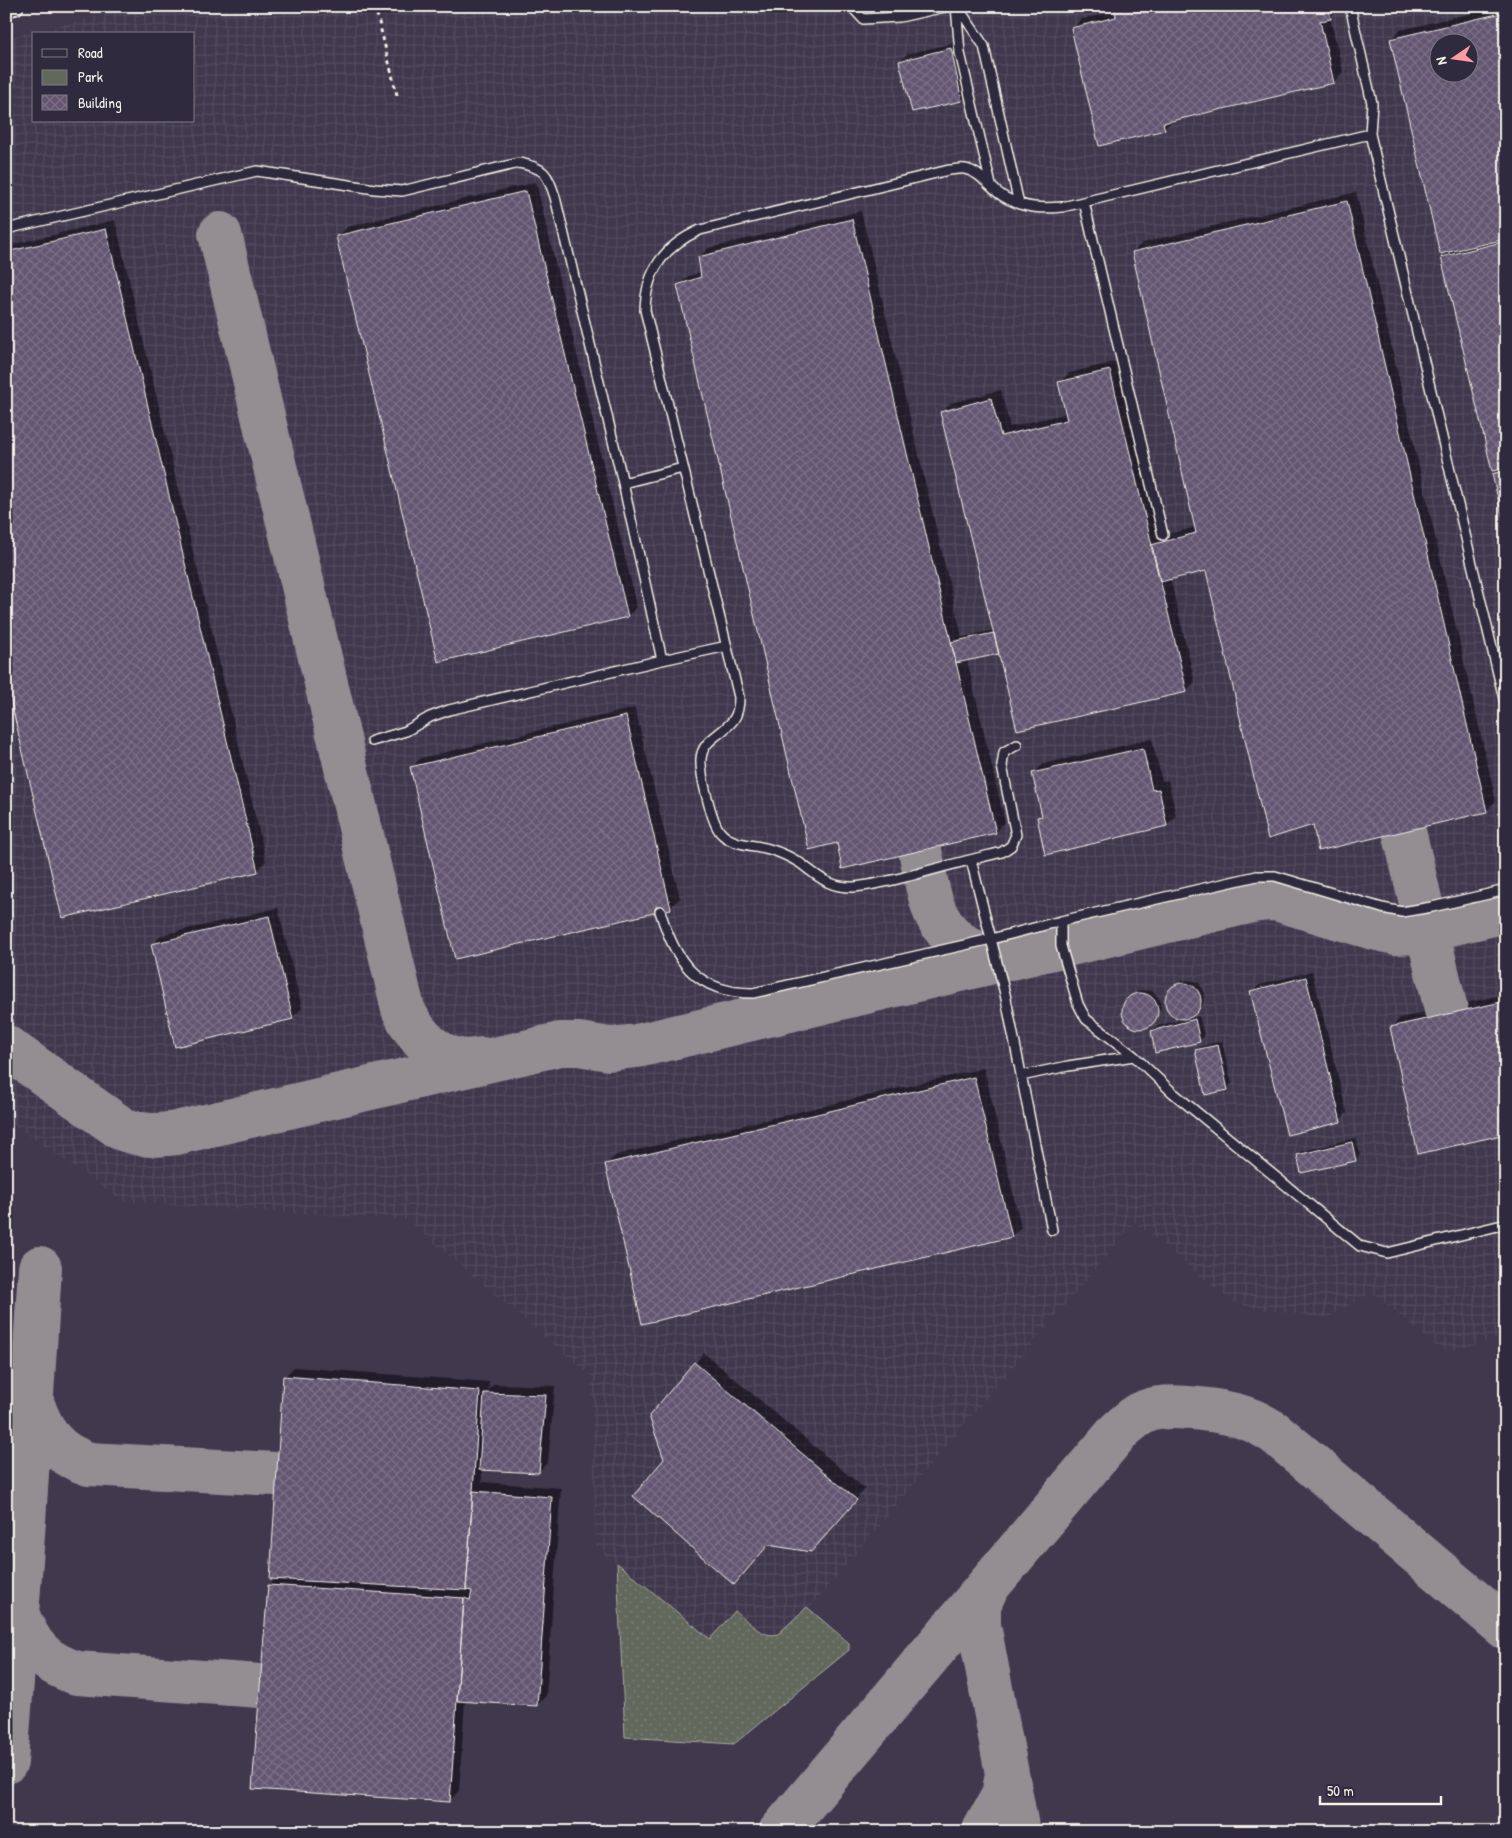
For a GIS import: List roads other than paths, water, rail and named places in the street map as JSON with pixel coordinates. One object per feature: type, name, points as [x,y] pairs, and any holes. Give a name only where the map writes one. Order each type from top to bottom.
[{"type":"street","points":[[6,8],[15,6]]},
{"type":"lane","points":[[851,6],[863,19],[900,18],[949,6]]},
{"type":"lane","points":[[956,6],[960,53],[992,187]]},
{"type":"lane","points":[[956,6],[984,46],[1019,204]]},
{"type":"lane","points":[[1350,6],[1372,103],[1370,134],[1506,707]]},
{"type":"lane","points":[[1017,744],[1004,752],[1002,766],[1016,834],[1011,846],[1002,852],[880,883],[853,887],[838,886],[824,881],[798,862],[770,850],[738,843],[720,831],[712,816],[701,758],[702,751],[708,741],[734,719],[739,707],[739,697],[645,310],[645,293],[660,259],[685,236],[700,230],[949,170],[964,169],[984,180],[1004,198],[1019,204],[1043,209],[1062,208],[1370,134]]},
{"type":"lane","points":[[6,229],[258,171],[375,189],[402,191],[519,163],[538,167],[550,180],[555,198],[623,483],[662,660]]},
{"type":"lane","points":[[1084,202],[1163,535]]},
{"type":"lane","points":[[623,483],[683,468]]},
{"type":"lane","points":[[372,741],[406,730],[430,717],[449,710],[727,646]]},
{"type":"lane","points":[[971,860],[1005,994],[1052,1230]]},
{"type":"lane","points":[[660,911],[672,945],[679,958],[693,973],[709,983],[738,993],[753,993],[1257,876],[1275,876],[1382,908],[1402,912],[1506,890]]},
{"type":"lane","points":[[1061,921],[1061,946],[1078,1004],[1086,1019],[1134,1056],[1172,1092],[1360,1246],[1387,1254],[1506,1224]]},
{"type":"lane","points":[[1021,1076],[1068,1066],[1134,1056]]}]
